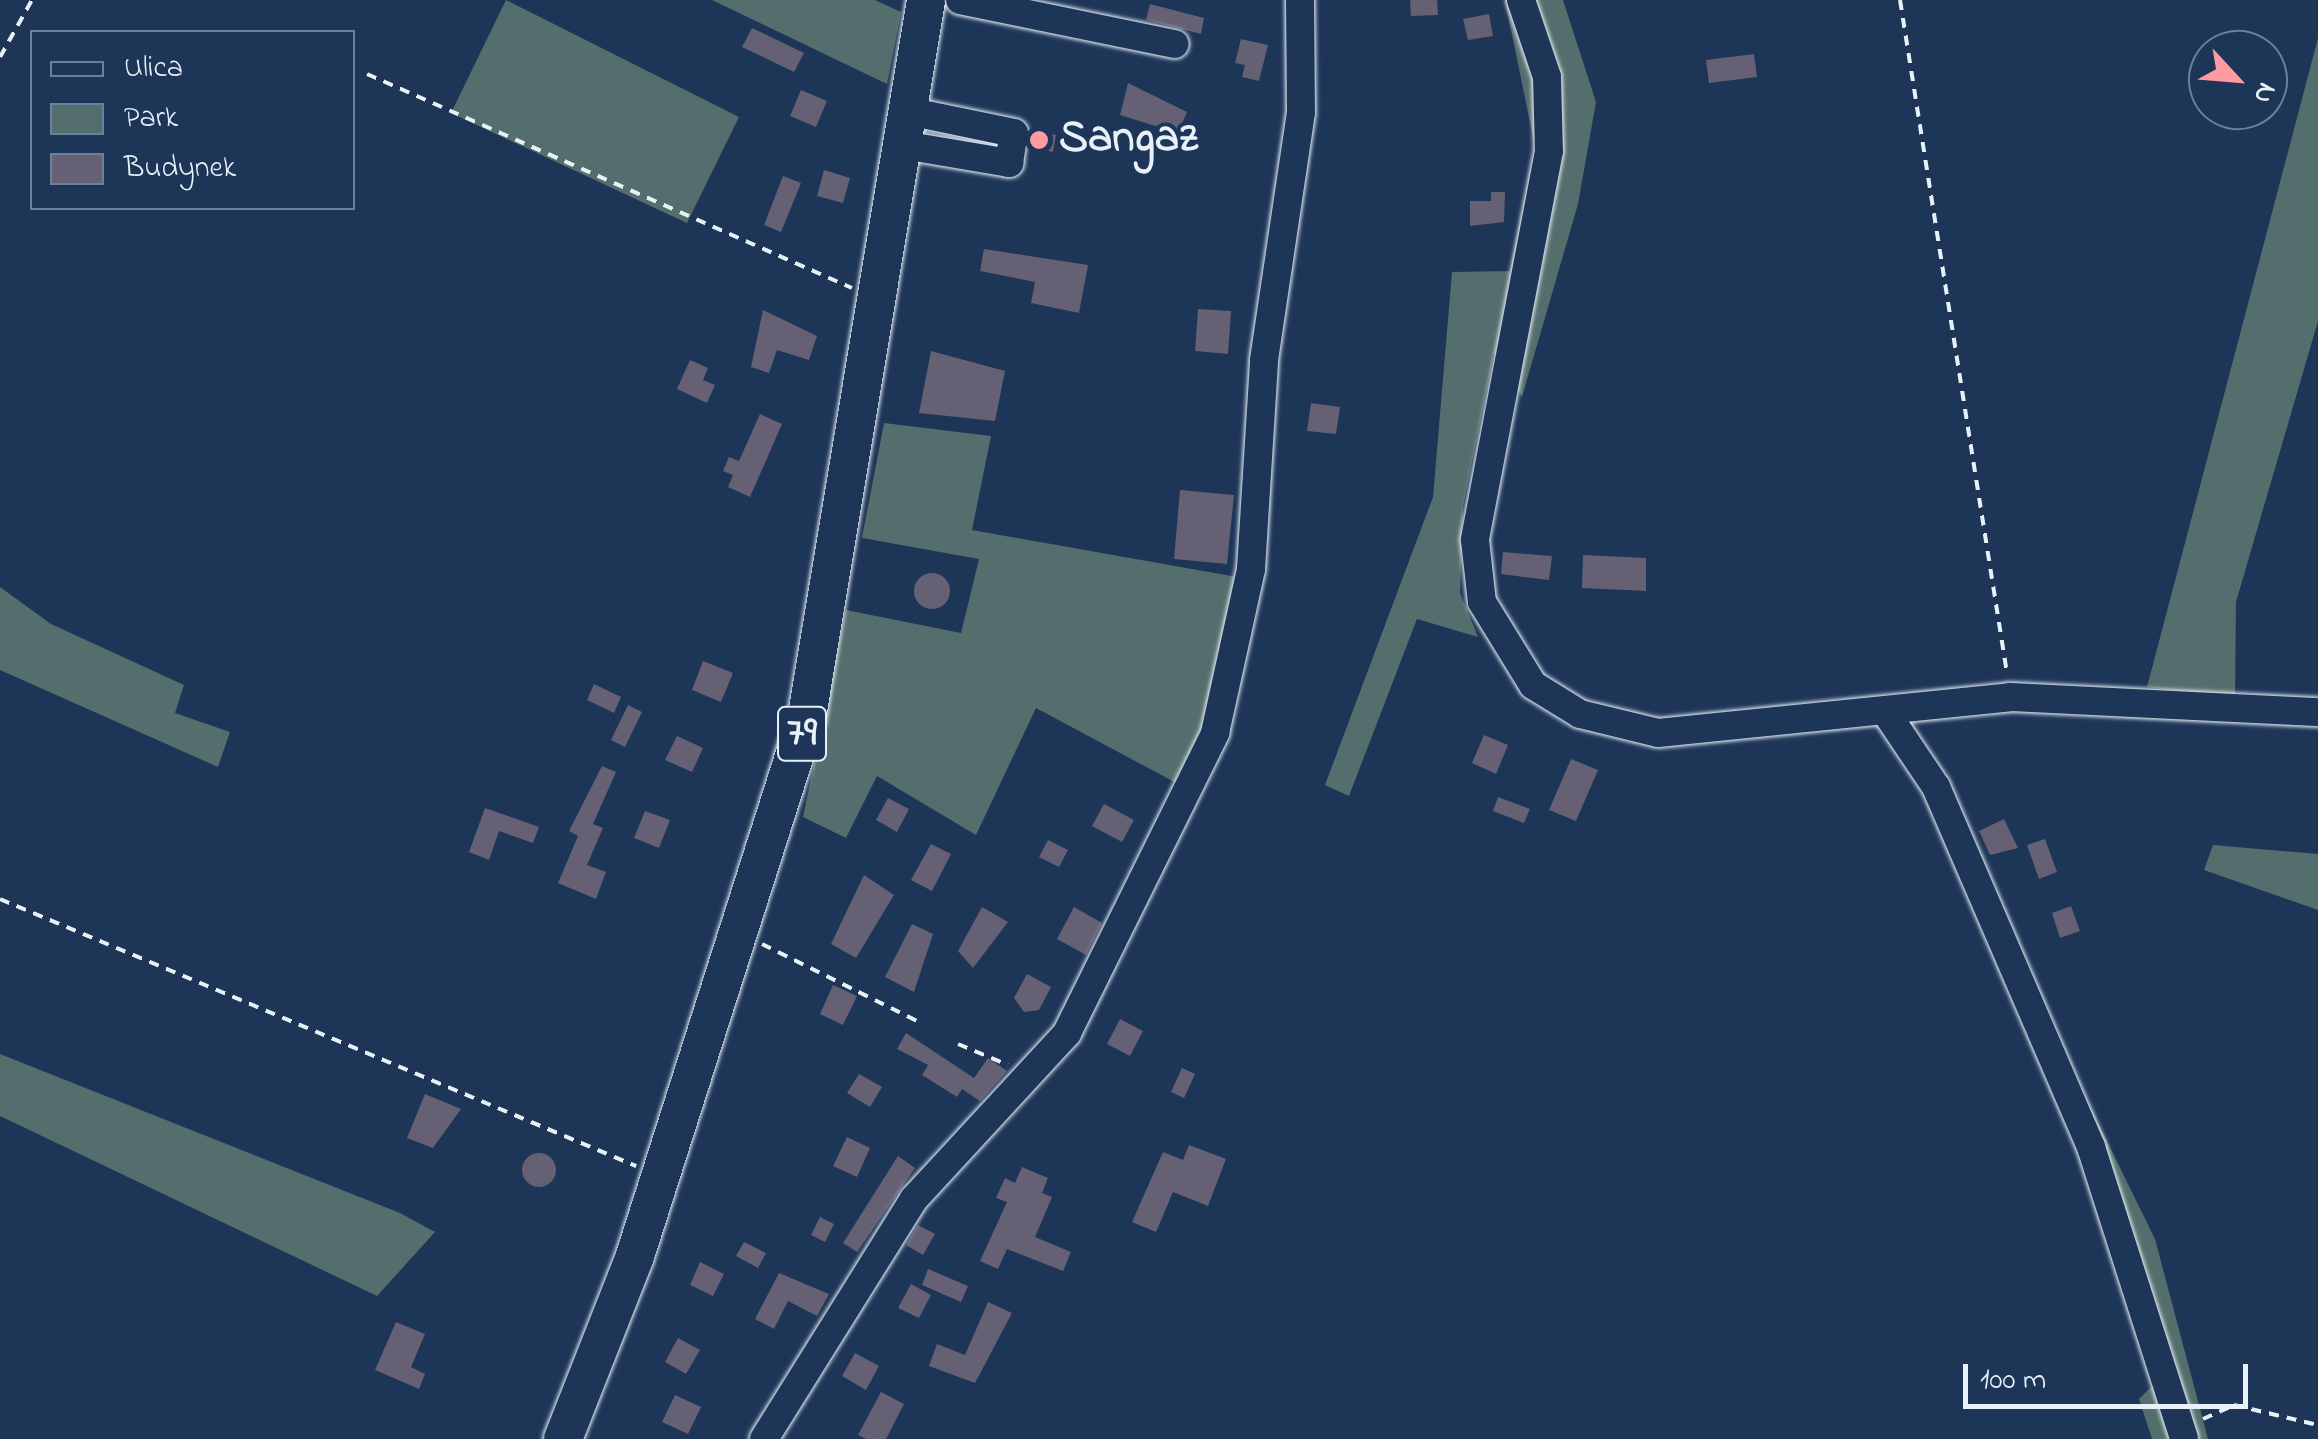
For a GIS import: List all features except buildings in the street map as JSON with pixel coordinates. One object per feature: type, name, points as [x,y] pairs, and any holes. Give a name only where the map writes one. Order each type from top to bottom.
[{"type":"main road","name":"79","points":[[562,1439],[661,1176],[807,716],[926,0]]},
{"type":"street","points":[[960,0],[1175,44]]},
{"type":"street","points":[[764,1439],[914,1199],[1031,1080],[1067,1034],[1159,862],[1215,734],[1251,569],[1264,360],[1302,112],[1300,0]]},
{"type":"street","points":[[1521,0],[1551,116],[1478,501],[1476,573],[1496,633],[1533,685],[1619,726],[1702,734],[2010,698],[2318,712]]},
{"type":"street","points":[[1885,711],[1936,786],[2091,1147],[2194,1429]]},
{"type":"path","points":[[0,57],[32,0]]},
{"type":"path","points":[[1900,0],[2010,698]]},
{"type":"path","points":[[367,74],[879,300]]},
{"type":"path","points":[[0,899],[661,1176]]},
{"type":"path","points":[[740,933],[917,1022]]},
{"type":"path","points":[[958,1044],[1031,1080]]},
{"type":"path","points":[[2194,1429],[2234,1405],[2318,1424]]},
{"type":"green space","points":[[506,0],[739,117],[687,223],[451,113]]},
{"type":"green space","points":[[712,0],[875,0],[901,12],[887,84]]},
{"type":"green space","points":[[1505,0],[1563,0],[1596,102],[1578,204],[1522,397],[1494,353],[1463,506],[1460,593],[1478,637],[1417,619],[1349,796],[1325,785],[1433,497],[1452,272],[1510,271],[1535,147]]},
{"type":"green space","points":[[2318,38],[2318,321],[2236,602],[2235,698],[2147,687]]},
{"type":"green space","points":[[884,423],[991,436],[972,530],[1237,577],[1207,726],[1180,785],[1036,708],[976,835],[877,776],[846,838],[803,817],[846,610],[961,633],[979,559],[862,538]]},
{"type":"green space","points":[[0,587],[51,624],[184,685],[175,713],[230,732],[218,767],[0,670]]},
{"type":"green space","points":[[2213,845],[2318,854],[2318,910],[2204,870]]},
{"type":"green space","points":[[2049,1023],[2155,1239],[2208,1439],[2192,1439]]},
{"type":"green space","points":[[0,1054],[400,1213],[435,1232],[377,1296],[0,1116]]},
{"type":"green space","points":[[2158,1380],[2174,1439],[2152,1439],[2139,1399]]},
{"type":"place","name":"Sangaz","points":[[1039,140]]}]
